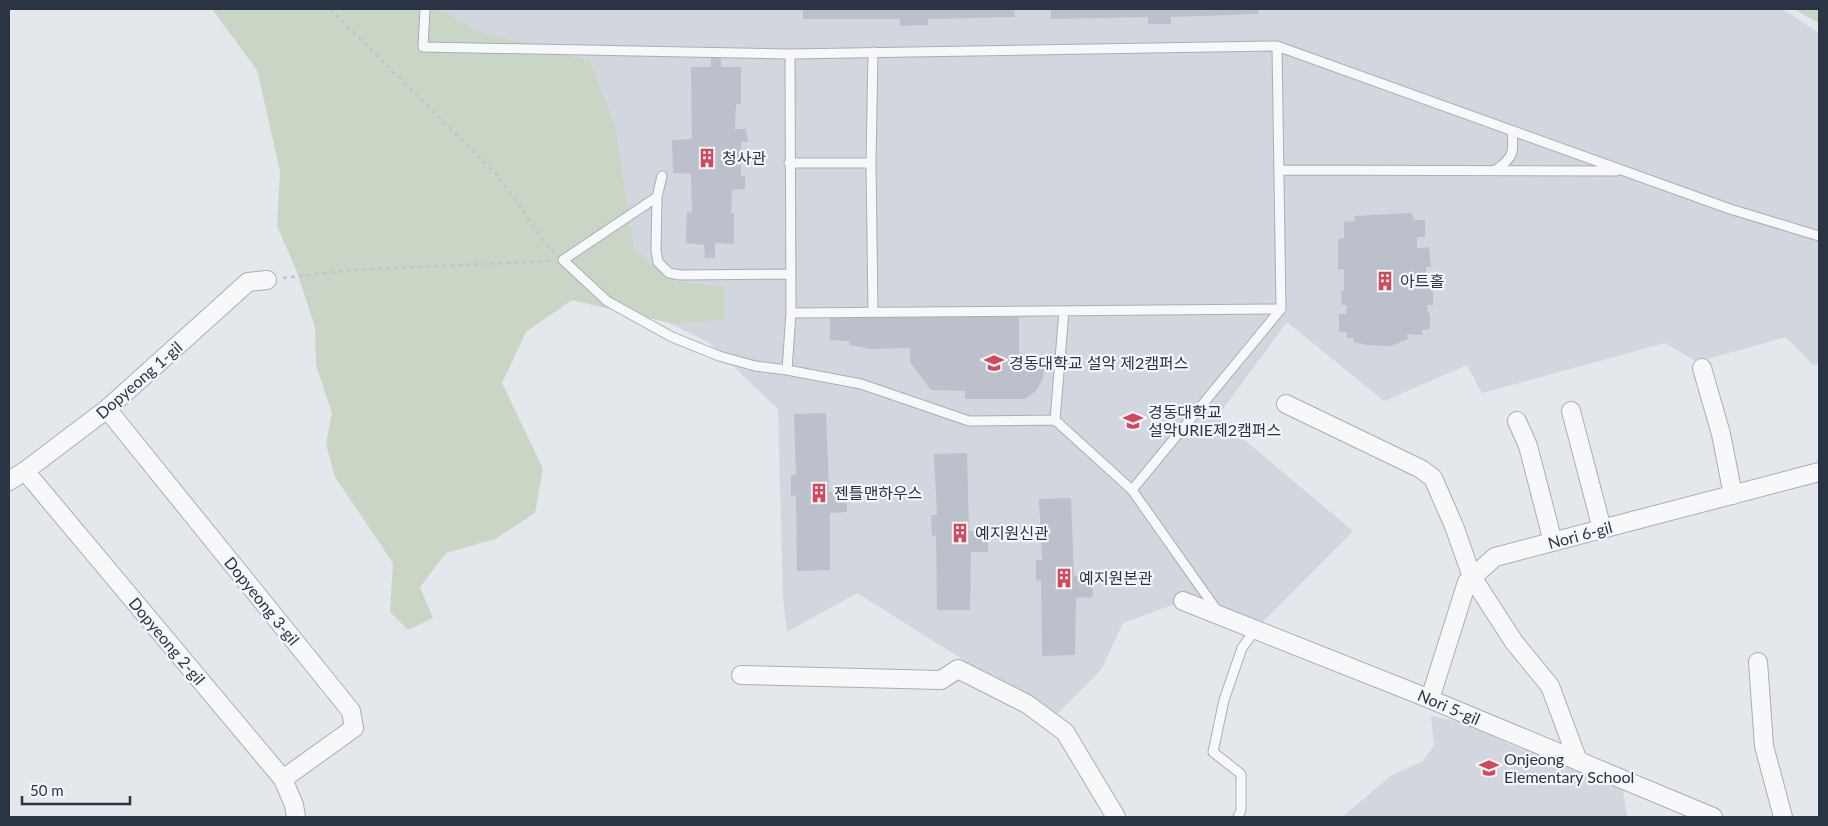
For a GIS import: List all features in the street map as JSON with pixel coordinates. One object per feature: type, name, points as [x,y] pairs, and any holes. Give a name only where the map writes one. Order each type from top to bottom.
[{"type":"street","name":"Dopyeong 1-gil","points":[[9,481],[107,409],[248,282],[267,280]]},
{"type":"street","points":[[1702,368],[1721,434],[1733,495]]},
{"type":"street","points":[[1286,404],[1420,468],[1433,478],[1454,526],[1472,577],[1514,642],[1550,686],[1578,761]]},
{"type":"street","name":"Dopyeong 3-gil","points":[[107,409],[352,711],[354,728],[283,779]]},
{"type":"street","points":[[1571,411],[1602,529]]},
{"type":"street","points":[[1517,421],[1528,446],[1553,542]]},
{"type":"street","name":"Dopyeong 2-gil","points":[[25,471],[283,779],[294,805],[296,817]]},
{"type":"street","name":"Nori 6-gil","points":[[1430,699],[1467,582],[1496,558],[1819,472]]},
{"type":"street","name":"Nori 5-gil","points":[[1183,601],[1430,699],[1712,817]]},
{"type":"street","points":[[1758,662],[1764,746],[1782,817]]},
{"type":"street","points":[[741,676],[941,680],[958,669],[1026,704],[1065,732],[1116,817]]},
{"type":"lane","points":[[425,9],[423,47],[790,54],[1277,46],[1730,209],[1819,236]]},
{"type":"lane","points":[[1132,490],[1281,309],[1277,46]]},
{"type":"lane","points":[[873,52],[871,162],[873,312]]},
{"type":"lane","points":[[787,370],[790,313],[790,54]]},
{"type":"lane","points":[[1495,170],[1507,162],[1513,154],[1512,131]]},
{"type":"lane","points":[[789,163],[871,162]]},
{"type":"lane","points":[[1279,170],[1623,171]]},
{"type":"lane","points":[[662,176],[656,197],[656,250],[658,262],[669,273],[680,275],[790,274]]},
{"type":"lane","points":[[656,197],[563,260],[606,301],[672,337],[719,356],[755,366],[861,384],[969,421],[1055,420],[1132,490],[1221,616]]},
{"type":"lane","points":[[790,313],[1281,309]]},
{"type":"lane","points":[[1055,420],[1064,311]]},
{"type":"lane","points":[[1238,817],[1242,810],[1241,774],[1213,752],[1224,700],[1242,648],[1255,630]]},
{"type":"path","points":[[330,9],[498,176],[549,248],[563,260]]},
{"type":"path","points":[[267,280],[352,270],[563,260]]},
{"type":"shaded area","name":"경동대학교 설악 제2캠퍼스","points":[[340,9],[1782,9],[1819,33],[1819,365],[1812,364],[1786,337],[1697,362],[1665,343],[1482,393],[1467,365],[1384,401],[1287,322],[1217,417],[1353,531],[1255,630],[1183,601],[1123,623],[1101,670],[1054,717],[857,593],[787,632],[783,597],[778,409],[708,342],[633,305]]},
{"type":"shaded area","name":"Onjeong Elementary School","points":[[1431,716],[1464,723],[1511,745],[1623,789],[1627,817],[1342,817],[1392,775],[1423,761],[1434,745]]},
{"type":"green space","points":[[212,9],[437,9],[478,31],[590,61],[615,126],[634,249],[672,281],[724,287],[724,320],[674,324],[572,300],[526,332],[502,383],[543,469],[535,513],[495,539],[446,553],[420,587],[433,618],[408,630],[390,612],[393,563],[335,477],[326,444],[332,413],[316,365],[315,327],[297,272],[277,226],[280,171],[257,70]]},
{"type":"green space","points":[[1794,9],[1819,9],[1819,23]]},
{"type":"building","points":[[803,9],[1014,9],[1015,17],[928,19],[928,25],[900,26],[900,19],[803,19]]},
{"type":"building","points":[[1051,9],[1258,9],[1258,14],[1171,17],[1171,24],[1148,24],[1148,17],[1051,19]]},
{"type":"building","name":"청사관","points":[[711,57],[721,57],[721,67],[741,67],[741,104],[736,104],[735,129],[746,129],[748,142],[741,142],[741,176],[745,176],[745,189],[732,190],[731,213],[734,213],[734,244],[715,243],[715,258],[705,258],[704,245],[686,243],[687,212],[692,213],[691,174],[673,173],[672,140],[692,139],[691,67],[711,67]]},
{"type":"building","name":"아트홀","points":[[1412,213],[1414,220],[1425,220],[1425,237],[1417,237],[1417,248],[1429,247],[1431,267],[1426,267],[1427,288],[1433,288],[1433,305],[1427,305],[1428,313],[1430,313],[1430,329],[1422,330],[1422,335],[1407,334],[1408,339],[1391,346],[1367,345],[1354,342],[1353,338],[1347,338],[1347,332],[1339,332],[1339,314],[1346,314],[1347,305],[1342,305],[1341,291],[1344,291],[1344,269],[1338,269],[1338,239],[1344,238],[1344,222],[1355,221],[1354,216]]},
{"type":"building","points":[[830,317],[1019,317],[1019,352],[1036,358],[1044,370],[1043,378],[1036,391],[1025,399],[965,399],[965,391],[931,390],[910,362],[910,348],[870,349],[850,345],[849,341],[830,340]]},
{"type":"building","name":"젠틀맨하우스","points":[[826,413],[829,492],[847,491],[847,512],[830,513],[830,570],[797,571],[796,495],[791,496],[791,475],[796,475],[794,414]]},
{"type":"building","name":"예지원신관","points":[[967,453],[969,531],[988,531],[988,552],[971,552],[970,610],[937,610],[936,535],[932,536],[931,515],[937,515],[934,454]]},
{"type":"building","name":"예지원본관","points":[[1071,498],[1074,576],[1092,576],[1093,597],[1076,598],[1075,655],[1042,656],[1041,580],[1036,581],[1036,560],[1042,560],[1039,499]]},
{"type":"place","name":"청사관","points":[[707,158]]},
{"type":"place","name":"아트홀","points":[[1385,281]]},
{"type":"place","name":"경동대학교 설악 제2캠퍼스","points":[[994,363]]},
{"type":"place","name":"경동대학교 설악URIE제2캠퍼스","points":[[1133,421]]},
{"type":"place","name":"젠틀맨하우스","points":[[819,493]]},
{"type":"place","name":"예지원신관","points":[[960,533]]},
{"type":"place","name":"예지원본관","points":[[1064,578]]},
{"type":"place","name":"Onjeong Elementary School","points":[[1489,768]]}]
